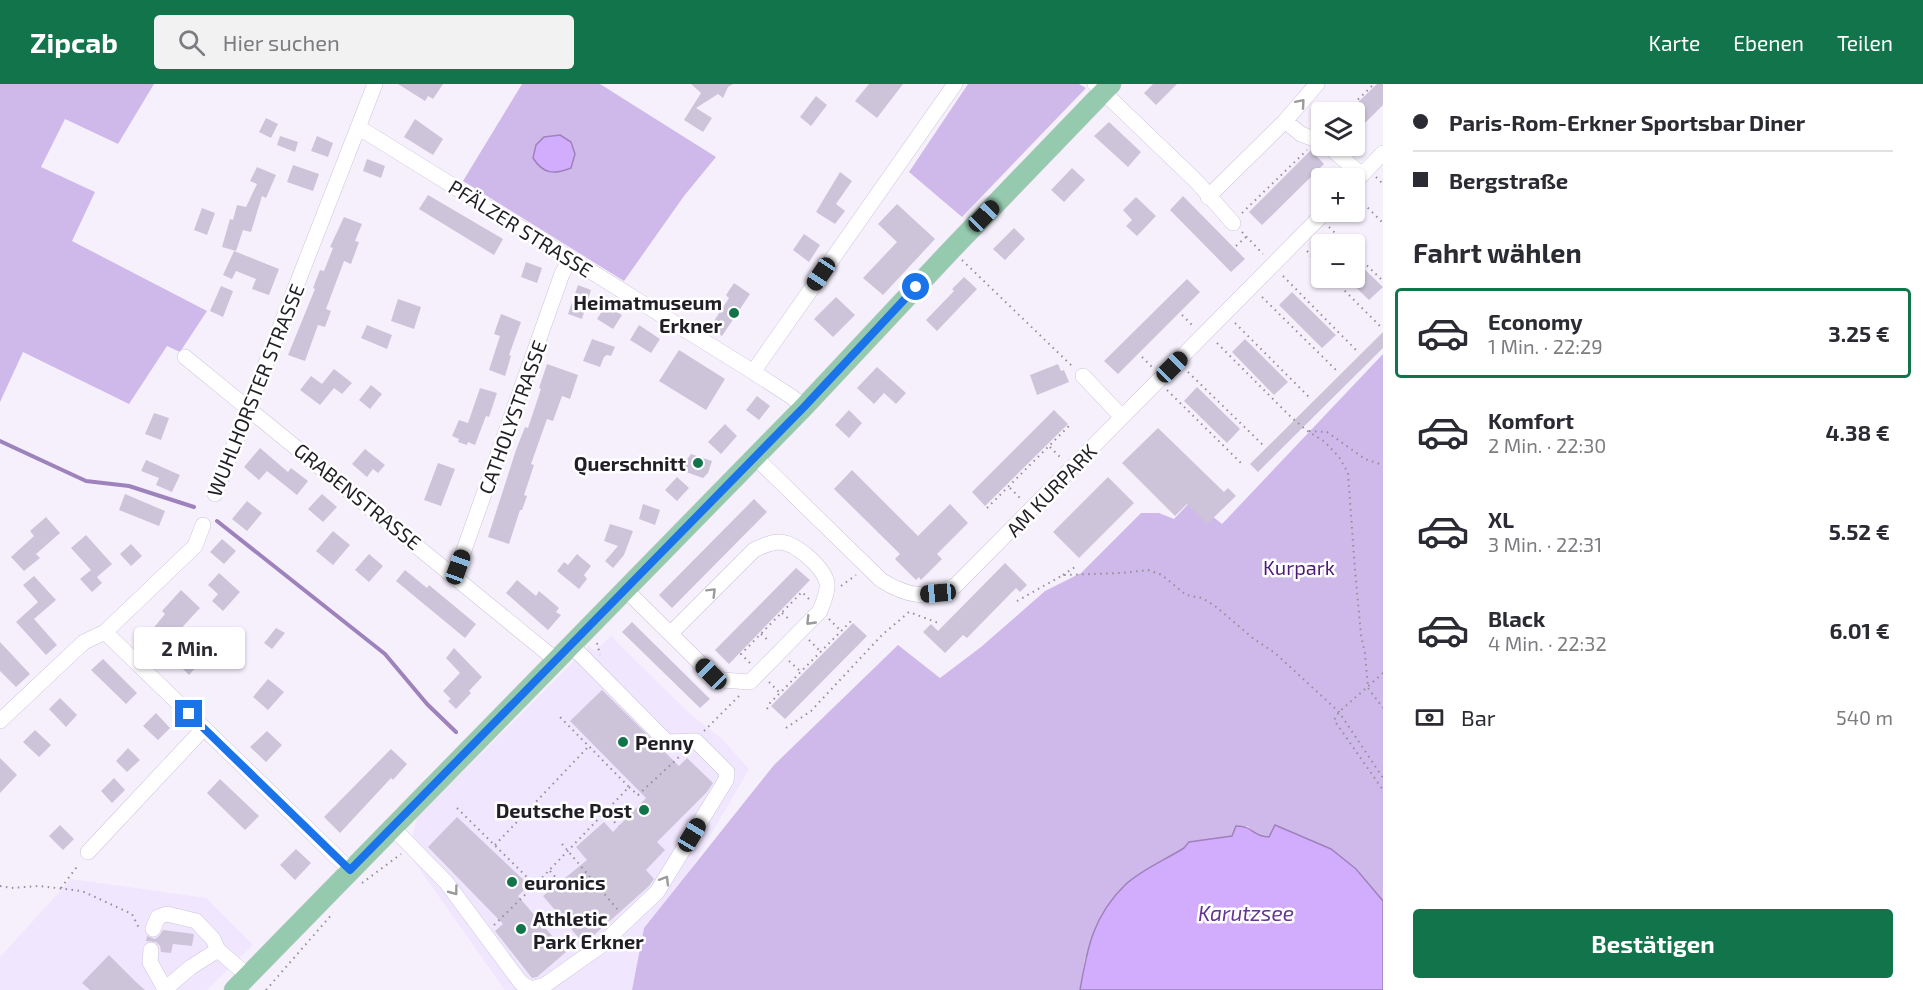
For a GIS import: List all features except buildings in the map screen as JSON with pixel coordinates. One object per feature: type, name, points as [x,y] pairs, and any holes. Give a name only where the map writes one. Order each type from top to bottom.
[{"type":"main road","points":[[241,983],[804,407],[957,255],[1104,86]]},
{"type":"street","name":"WUHLHORSTER STRASSE","points":[[215,494],[375,84]]},
{"type":"street","points":[[753,372],[955,84]]},
{"type":"street","points":[[1208,196],[1285,121],[1317,84]]},
{"type":"street","points":[[1104,86],[1197,182],[1233,223]]},
{"type":"street","points":[[1285,121],[1301,134],[1311,138]]},
{"type":"street","name":"PFÄLZER STRASSE","points":[[358,127],[753,372],[804,407]]},
{"type":"street","points":[[1365,171],[1383,153]]},
{"type":"street","points":[[1337,156],[1348,168]]},
{"type":"street","name":"AM KURPARK","points":[[755,457],[881,580],[902,592],[918,595],[938,593],[955,586],[1272,265],[1320,222]]},
{"type":"street","name":"CATHOLYSTRASSE","points":[[452,574],[458,567],[562,274],[570,259]]},
{"type":"street","name":"GRABENSTRASSE","points":[[185,357],[556,660]]},
{"type":"street","points":[[1083,376],[1122,417]]},
{"type":"street","points":[[0,721],[84,642],[105,632],[195,546],[203,525]]},
{"type":"street","points":[[625,589],[711,674],[722,680],[750,682],[820,610],[826,595],[827,582],[818,567],[796,547],[783,542],[769,543],[754,550],[671,633]]},
{"type":"street","points":[[105,632],[350,870]]},
{"type":"street","points":[[393,828],[446,882],[521,983],[531,989],[545,985],[599,947],[628,922],[657,892],[726,780],[727,772],[696,741],[667,742],[571,645]]},
{"type":"street","points":[[88,852],[204,728]]},
{"type":"street","points":[[153,929],[158,916],[168,914],[196,921],[213,939],[241,983]]},
{"type":"street","points":[[151,950],[150,962],[165,990],[191,967],[218,950]]},
{"type":"path","points":[[1355,102],[1374,84]]},
{"type":"path","points":[[1311,153],[1233,223],[1357,351]]},
{"type":"path","points":[[1365,205],[1383,223]]},
{"type":"path","points":[[1328,222],[1338,234]]},
{"type":"path","points":[[1236,246],[1246,237]]},
{"type":"path","points":[[1302,247],[1311,256]]},
{"type":"path","points":[[957,255],[1083,376]]},
{"type":"path","points":[[1365,265],[1383,281]]},
{"type":"path","points":[[1342,288],[1381,327]]},
{"type":"path","points":[[1257,293],[1337,370]]},
{"type":"path","points":[[1182,315],[1196,330]]},
{"type":"path","points":[[1231,320],[1310,398]]},
{"type":"path","points":[[1212,339],[1306,430],[1325,442],[1339,457],[1348,472],[1361,635],[1368,688],[1383,708]]},
{"type":"path","points":[[1142,357],[1156,371]]},
{"type":"path","points":[[1184,368],[1263,446]]},
{"type":"path","points":[[1165,388],[1243,465]]},
{"type":"path","points":[[987,508],[1070,425]]},
{"type":"path","points":[[1306,430],[1326,432],[1365,459],[1383,465]]},
{"type":"path","points":[[1050,446],[1060,458]]},
{"type":"path","points":[[1009,487],[1019,498]]},
{"type":"path","points":[[1017,601],[1078,565]]},
{"type":"path","points":[[1063,575],[1148,570],[1162,575],[1186,595],[1202,598],[1215,606],[1254,639],[1275,653],[1339,712],[1383,778]]},
{"type":"path","points":[[826,595],[859,574]]},
{"type":"path","points":[[741,654],[802,592]]},
{"type":"path","points":[[786,728],[811,711],[882,636],[909,612],[941,624]]},
{"type":"path","points":[[767,709],[770,703],[851,621]]},
{"type":"path","points":[[1383,673],[1339,712],[1334,720],[1383,790]]},
{"type":"path","points":[[558,715],[638,795],[696,741],[746,689]]},
{"type":"path","points":[[495,845],[588,747]]},
{"type":"path","points":[[485,933],[510,911],[629,787]]},
{"type":"path","points":[[457,808],[535,885]]},
{"type":"path","points":[[604,813],[619,826]]},
{"type":"path","points":[[469,829],[474,824]]},
{"type":"path","points":[[562,844],[628,922]]},
{"type":"path","points":[[355,889],[413,847]]},
{"type":"path","points":[[61,889],[88,852]]},
{"type":"path","points":[[549,871],[560,882]]},
{"type":"path","points":[[0,886],[11,888],[39,886],[82,891],[132,914],[139,926],[140,938]]},
{"type":"path","points":[[266,990],[334,912]]},
{"type":"shaded area","points":[[611,636],[689,713],[722,739],[749,769],[691,869],[644,928],[632,990],[505,990],[408,853],[417,818],[589,646],[595,651]]},
{"type":"shaded area","points":[[71,879],[206,898],[253,945],[207,990],[0,990],[0,957]]},
{"type":"green space","points":[[0,84],[154,84],[118,144],[65,119],[41,167],[95,192],[72,241],[207,311],[180,352],[167,346],[129,404],[23,352],[0,402]]},
{"type":"green space","points":[[522,84],[600,84],[716,157],[684,196],[624,281],[463,181]]},
{"type":"green space","points":[[968,84],[1079,84],[1086,88],[962,217],[909,172]]},
{"type":"green space","name":"Kurpark","points":[[1383,354],[1383,901],[1356,869],[1331,849],[1275,825],[1269,837],[1258,836],[1247,826],[1232,836],[1189,842],[1085,958],[1080,990],[632,990],[644,928],[774,765],[898,645],[940,678],[981,647],[1045,591],[1081,573],[1141,513],[1159,513],[1174,519],[1192,500],[1222,524]]},
{"type":"water","points":[[560,135],[571,142],[575,154],[571,168],[549,172],[533,158],[536,145],[544,137]]},
{"type":"water","name":"Karutzsee","points":[[1275,825],[1331,849],[1356,869],[1383,901],[1383,990],[1080,990],[1093,934],[1105,909],[1125,885],[1184,848],[1189,842],[1232,836],[1236,826],[1242,826],[1259,835],[1269,837]]},
{"type":"waterway","points":[[0,441],[86,481],[129,486],[194,507]]},
{"type":"waterway","points":[[217,521],[385,654],[427,704],[456,732]]},
{"type":"place","name":"Heimatmuseum Erkner","points":[[734,313]]},
{"type":"place","name":"Querschnitt","points":[[698,463]]},
{"type":"place","name":"Penny","points":[[623,742]]},
{"type":"place","name":"Deutsche Post","points":[[644,810]]},
{"type":"place","name":"euronics","points":[[512,882]]},
{"type":"place","name":"Athletic Park Erkner","points":[[521,929]]},
{"type":"route","points":[[189,714],[350,870],[804,407],[916,287]]}]
